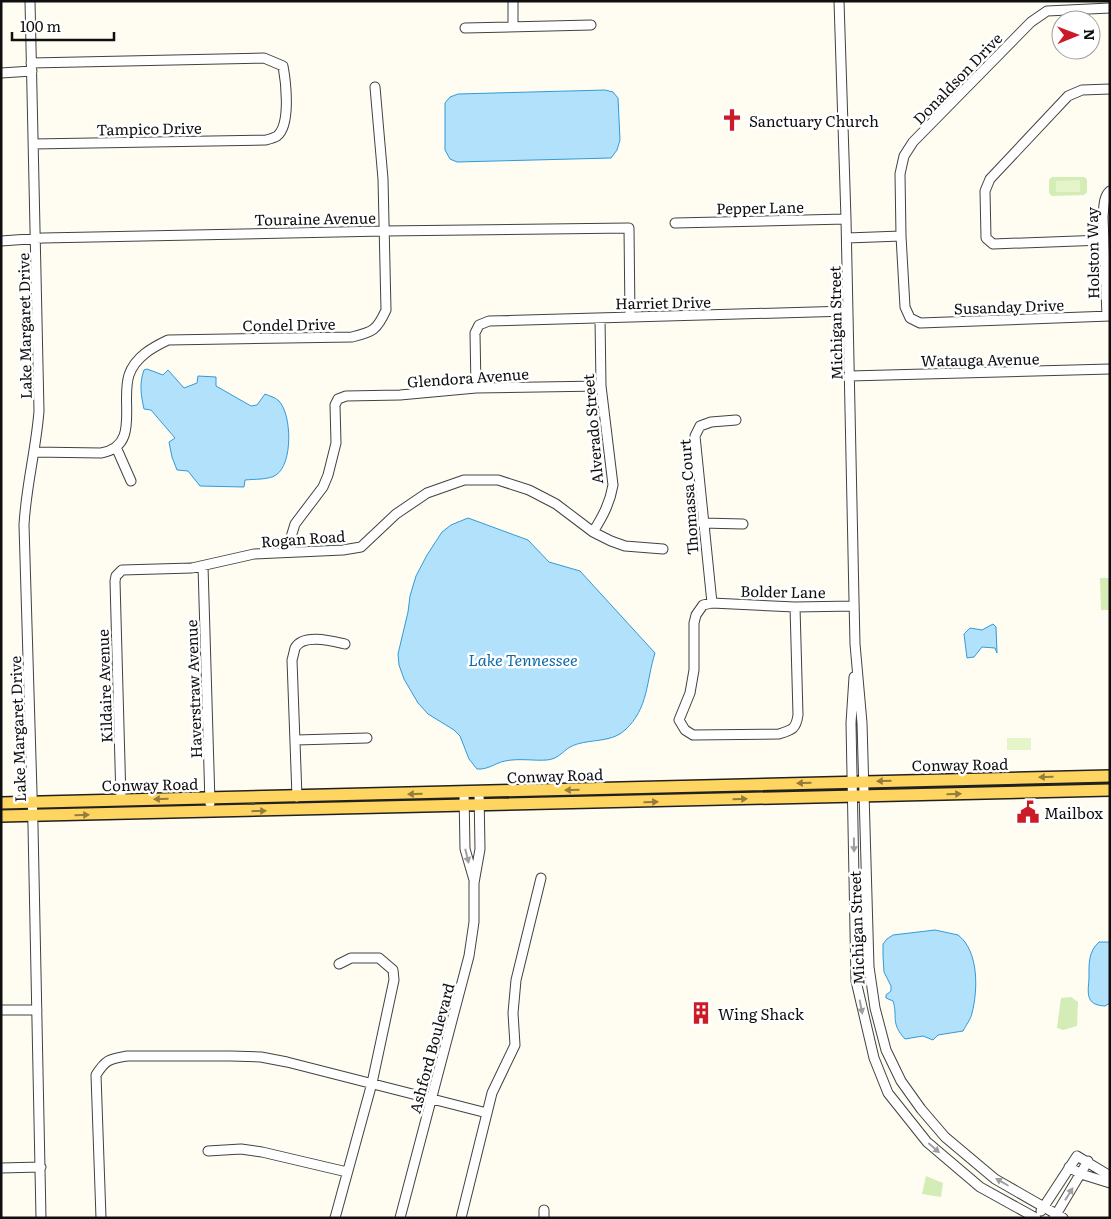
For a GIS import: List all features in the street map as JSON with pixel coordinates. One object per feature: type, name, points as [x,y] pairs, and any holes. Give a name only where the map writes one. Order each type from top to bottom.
[{"type":"main road","name":"Conway Road","points":[[1,803],[1110,776]]},
{"type":"main road","points":[[578,804],[590,796],[627,794],[636,788]]},
{"type":"main road","name":"Conway Road","points":[[1,816],[464,807],[1110,790]]},
{"type":"street","name":"Lake Margaret Drive","points":[[30,1],[39,402],[38,429],[26,495],[24,525],[33,816],[41,1218]]},
{"type":"street","points":[[512,1],[513,27]]},
{"type":"street","name":"Michigan Street","points":[[839,1],[847,238],[855,644],[851,723],[858,782],[869,967],[875,1008],[886,1050],[901,1081],[921,1109],[945,1137],[995,1178],[1058,1216]]},
{"type":"street","name":"Donaldson Drive","points":[[910,318],[906,307],[901,236],[900,174],[904,156],[914,142],[1031,22],[1047,11],[1110,8]]},
{"type":"street","points":[[465,28],[591,25]]},
{"type":"street","name":"Tampico Drive","points":[[31,67],[264,58],[283,66],[286,95],[286,122],[276,137],[266,140],[33,144]]},
{"type":"street","points":[[1,73],[31,67]]},
{"type":"street","name":"Condel Drive","points":[[116,447],[124,438],[127,428],[126,390],[130,373],[139,359],[150,348],[168,340],[352,337],[370,333],[380,325],[386,310],[382,151],[375,87]]},
{"type":"street","points":[[1104,240],[993,244],[986,238],[985,191],[990,179],[1068,96],[1082,90],[1110,88]]},
{"type":"street","name":"Holston Way","points":[[1108,316],[1104,204],[1110,190]]},
{"type":"street","name":"Pepper Lane","points":[[675,223],[846,219]]},
{"type":"street","name":"Touraine Avenue","points":[[1,241],[384,231],[629,228],[630,317]]},
{"type":"street","points":[[847,238],[901,236]]},
{"type":"street","name":"Harriet Drive","points":[[476,388],[475,333],[479,325],[489,321],[848,311]]},
{"type":"street","name":"Susanday Drive","points":[[910,318],[920,323],[1108,316]]},
{"type":"street","name":"Alverado Street","points":[[593,532],[605,513],[613,485],[601,386],[600,318]]},
{"type":"street","name":"Watauga Avenue","points":[[850,376],[1110,369]]},
{"type":"street","name":"Glendora Avenue","points":[[290,552],[291,537],[295,524],[322,487],[328,475],[336,443],[335,405],[338,399],[346,396],[400,395],[476,388],[601,386]]},
{"type":"street","name":"Thomassa Court","points":[[712,603],[702,522],[695,436],[700,426],[711,422],[736,420]]},
{"type":"street","points":[[34,452],[101,453],[116,447],[131,481]]},
{"type":"street","name":"Rogan Road","points":[[118,573],[126,570],[192,568],[254,554],[343,550],[361,546],[396,514],[427,493],[464,480],[498,480],[529,490],[556,504],[593,532],[625,546],[663,549]]},
{"type":"street","points":[[702,522],[743,524]]},
{"type":"street","name":"Haverstraw Avenue","points":[[203,566],[210,812]]},
{"type":"street","name":"Kildaire Avenue","points":[[118,573],[115,581],[121,800]]},
{"type":"street","points":[[712,603],[703,605],[696,615],[694,670],[690,693],[680,720],[685,730],[693,734],[779,734],[791,730],[797,724],[794,607]]},
{"type":"street","name":"Bolder Lane","points":[[712,603],[794,607],[854,606]]},
{"type":"street","points":[[298,797],[292,660],[296,647],[304,640],[326,639],[344,644]]},
{"type":"street","points":[[296,740],[367,738]]},
{"type":"street","points":[[1090,791],[1095,776]]},
{"type":"street","name":"Ashford Boulevard","points":[[400,1218],[469,956],[474,922],[474,883],[480,849],[479,792]]},
{"type":"street","name":"Ashford Boulevard","points":[[464,793],[465,849],[474,883]]},
{"type":"street","name":"Michigan Street","points":[[859,796],[856,981],[874,1058],[888,1092],[927,1142],[980,1186],[1036,1218]]},
{"type":"street","points":[[461,1218],[492,1094],[515,1045],[513,1013],[516,980],[541,878]]},
{"type":"street","points":[[335,1218],[372,1083],[394,980],[393,970],[378,958],[351,958],[339,964]]},
{"type":"street","points":[[1,1010],[37,1010]]},
{"type":"street","points":[[101,1218],[96,1075],[103,1063],[113,1059],[127,1056],[261,1057],[487,1112]]},
{"type":"street","points":[[208,1151],[241,1150],[262,1152],[347,1172]]},
{"type":"street","points":[[1036,1218],[1077,1156],[1110,1176]]},
{"type":"street","points":[[1058,1216],[1088,1161]]},
{"type":"street","points":[[1,1168],[41,1167]]},
{"type":"street","points":[[1069,1167],[1081,1174],[1110,1183]]},
{"type":"green space","points":[[1052,177],[1084,177],[1087,179],[1087,192],[1084,195],[1052,196],[1049,193],[1049,180]]},
{"type":"green space","points":[[1080,180],[1080,192],[1056,192],[1056,181]]},
{"type":"green space","points":[[1100,578],[1110,578],[1110,610],[1101,610]]},
{"type":"green space","points":[[1007,738],[1031,738],[1031,750],[1007,750]]},
{"type":"green space","points":[[1071,997],[1078,1002],[1077,1026],[1063,1030],[1057,1028],[1061,998]]},
{"type":"green space","points":[[926,1176],[943,1183],[941,1197],[922,1194]]},
{"type":"water","points":[[605,90],[613,92],[618,98],[620,140],[617,150],[611,158],[457,162],[450,159],[445,150],[445,103],[450,97],[458,94]]},
{"type":"water","points":[[147,369],[163,375],[168,370],[184,388],[197,383],[198,376],[216,377],[216,386],[251,406],[257,405],[265,394],[279,401],[286,417],[289,439],[288,450],[282,469],[276,475],[269,478],[245,480],[244,487],[200,486],[188,471],[177,470],[169,442],[175,438],[151,410],[144,409],[141,385],[142,375],[144,370]]},
{"type":"water","name":"Lake Tennessee","points":[[468,518],[528,540],[549,562],[580,571],[655,653],[643,703],[633,722],[625,730],[612,737],[577,744],[551,759],[511,760],[477,769],[469,759],[460,736],[454,730],[428,714],[418,703],[404,679],[399,665],[398,654],[410,596],[416,576],[442,532],[451,525]]},
{"type":"water","points":[[993,624],[996,627],[997,653],[995,648],[982,647],[974,657],[967,658],[964,634],[970,628],[982,630]]},
{"type":"water","points":[[935,930],[958,935],[970,951],[976,982],[970,1020],[963,1031],[938,1035],[933,1040],[923,1036],[905,1039],[896,1024],[893,1001],[886,998],[886,995],[891,991],[891,986],[884,972],[883,944],[893,935]]},
{"type":"water","points":[[1099,942],[1110,942],[1110,1003],[1105,1006],[1091,1001],[1088,993],[1090,959],[1095,946]]},
{"type":"place","name":"Sanctuary Church","points":[[732,120]]},
{"type":"place","name":"Mailbox","points":[[1028,812]]},
{"type":"place","name":"Wing Shack","points":[[701,1013]]}]
